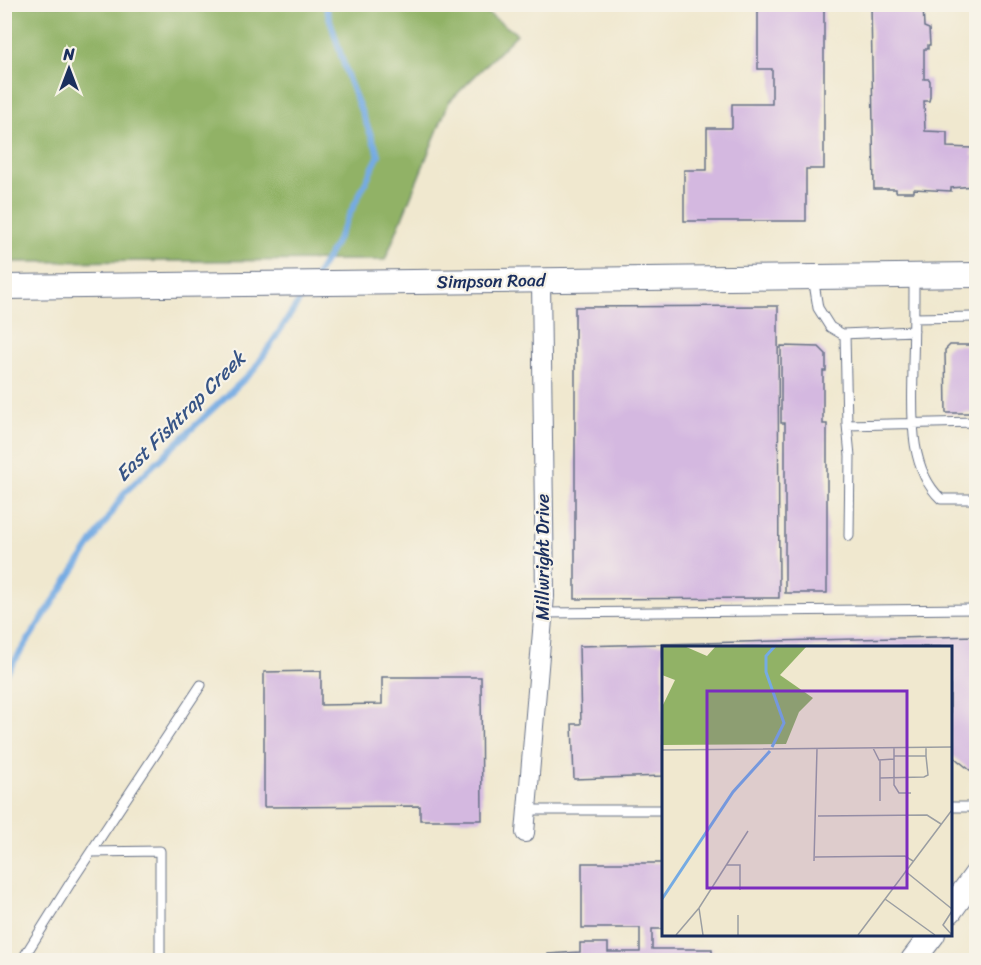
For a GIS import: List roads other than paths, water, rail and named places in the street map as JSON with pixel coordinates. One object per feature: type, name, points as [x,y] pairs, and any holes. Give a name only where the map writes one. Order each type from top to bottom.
[{"type":"main road","name":"Simpson Road","points":[[4,286],[976,275]]},
{"type":"main road","points":[[951,910],[975,881]]},
{"type":"main road","points":[[913,960],[932,935]]},
{"type":"street","name":"Millwright Drive","points":[[525,833],[544,613],[541,281]]},
{"type":"lane","points":[[914,276],[913,422],[918,458],[931,490],[941,499],[976,499]]},
{"type":"lane","points":[[813,277],[818,308],[830,327],[845,334],[914,331]]},
{"type":"lane","points":[[914,318],[976,316]]},
{"type":"lane","points":[[845,334],[850,456],[849,536]]},
{"type":"lane","points":[[847,425],[976,422]]},
{"type":"lane","points":[[544,613],[976,609]]},
{"type":"lane","points":[[22,960],[201,685]]},
{"type":"lane","points":[[951,807],[970,807],[976,812]]},
{"type":"lane","points":[[527,810],[662,810]]},
{"type":"lane","points":[[91,852],[160,851],[160,960]]},
{"type":"waterway","name":"East Fishtrap Creek","points":[[316,276],[332,250],[379,155],[349,81],[325,4]]},
{"type":"waterway","name":"East Fishtrap Creek","points":[[4,677],[125,492],[254,370],[307,289]]}]
